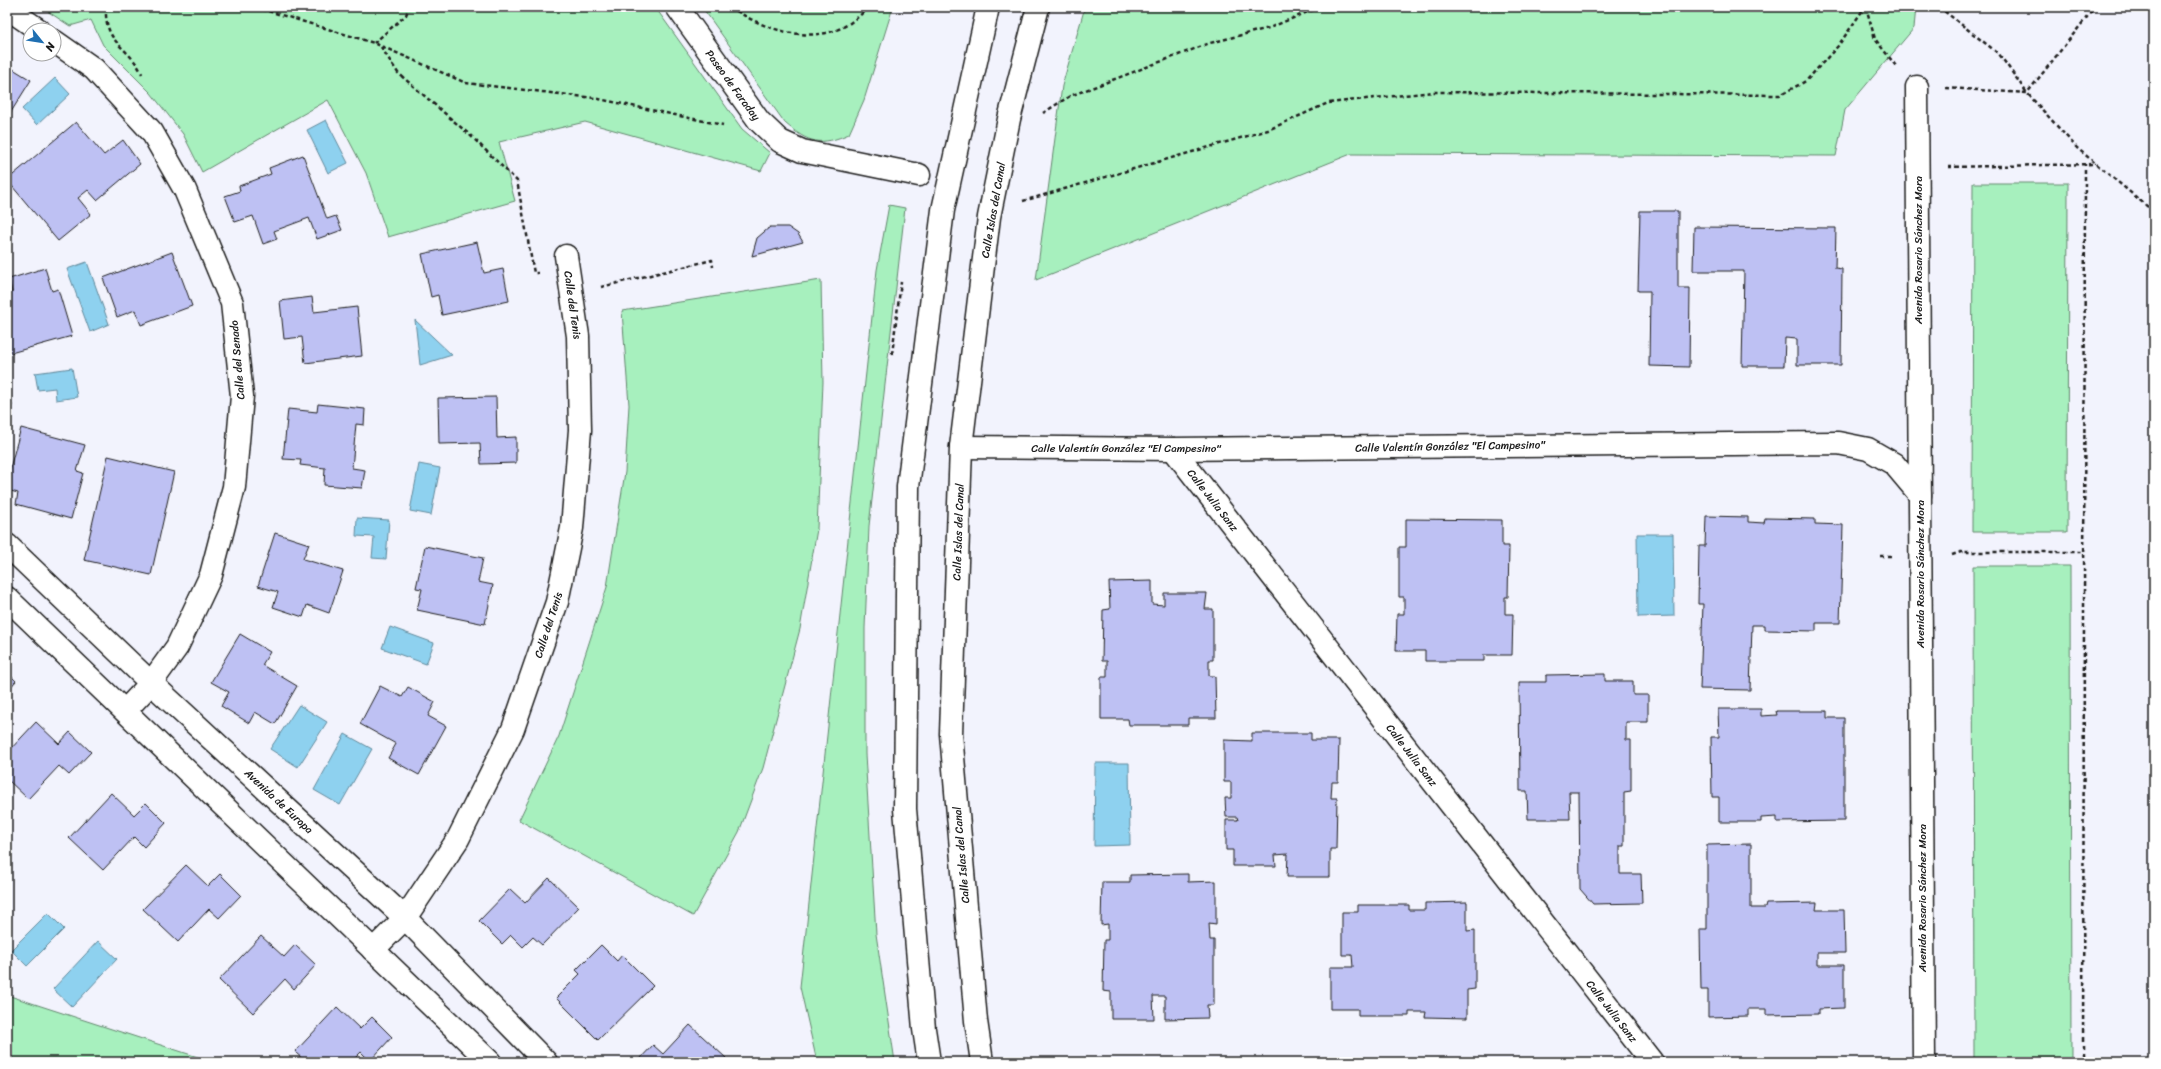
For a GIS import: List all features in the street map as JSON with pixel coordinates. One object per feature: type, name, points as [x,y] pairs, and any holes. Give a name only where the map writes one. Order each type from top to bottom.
[{"type":"street","name":"Paseo de Faraday","points":[[677,7],[759,121],[780,141],[802,151],[919,175]]},
{"type":"street","points":[[929,1062],[924,1029],[905,809],[908,487],[943,210],[988,7]]},
{"type":"street","name":"Calle Islas del Canal","points":[[982,1062],[976,1021],[951,734],[961,447],[989,217],[1009,119],[1038,7]]},
{"type":"street","points":[[7,8],[27,22]]},
{"type":"street","name":"Calle del Senado","points":[[62,47],[94,69],[152,132],[185,190],[232,303],[242,396],[234,487],[211,575],[177,647],[151,683],[125,711]]},
{"type":"street","name":"Avenida Rosario Sánchez Mora","points":[[1917,87],[1924,1062]]},
{"type":"street","name":"Calle del Tenis","points":[[374,950],[405,918],[458,839],[513,729],[557,602],[572,528],[580,430],[578,336],[567,261]]},
{"type":"street","name":"Calle Valentín González \"El Campesino\"","points":[[961,447],[1173,449],[1838,443],[1868,449],[1894,464],[1920,495]]},
{"type":"street","name":"Calle Julia Sanz","points":[[1173,449],[1652,1062]]},
{"type":"street","name":"Avenida de Europa","points":[[7,545],[151,683],[405,918],[546,1062]]},
{"type":"street","points":[[7,598],[490,1062]]},
{"type":"path","points":[[255,7],[374,43],[466,83],[594,98],[742,129],[759,121]]},
{"type":"path","points":[[374,43],[406,15],[409,7]]},
{"type":"path","points":[[731,7],[743,16],[767,26],[792,33],[820,34],[842,29],[867,7]]},
{"type":"path","points":[[1039,116],[1070,96],[1210,43],[1269,28],[1320,7]]},
{"type":"path","points":[[1866,7],[1875,39],[1889,59],[1917,87],[2027,93]]},
{"type":"path","points":[[1023,201],[1268,130],[1328,103],[1433,92],[1780,95],[1806,81],[1838,46],[1866,7]]},
{"type":"path","points":[[1939,7],[1999,54],[2027,93],[2077,148],[2154,212]]},
{"type":"path","points":[[2027,93],[2091,12],[2092,7]]},
{"type":"path","points":[[381,46],[398,73],[471,136],[517,182],[534,273],[567,261]]},
{"type":"path","points":[[2083,1062],[2085,164]]},
{"type":"path","points":[[1917,167],[2096,164]]},
{"type":"path","points":[[1880,556],[1947,557],[1961,552],[2084,552]]},
{"type":"green space","points":[[41,7],[655,7],[742,129],[770,153],[761,171],[585,122],[499,142],[515,201],[388,237],[366,173],[328,100],[202,172],[183,134],[151,93],[103,45],[91,20],[70,26]]},
{"type":"green space","points":[[702,7],[893,7],[864,100],[849,134],[831,140],[816,141],[808,139],[793,130],[785,123]]},
{"type":"green space","points":[[1085,7],[1916,7],[1914,28],[1845,110],[1836,156],[1351,154],[1036,280],[1062,86]]},
{"type":"green space","points":[[1973,183],[2068,183],[2067,532],[1972,532]]},
{"type":"green space","points":[[889,205],[905,208],[869,526],[865,628],[865,754],[876,934],[895,1062],[817,1062],[800,987],[877,270]]},
{"type":"green space","points":[[821,280],[823,382],[817,529],[800,629],[763,768],[739,832],[693,916],[519,820],[559,736],[607,587],[625,472],[629,405],[622,311]]},
{"type":"green space","points":[[1973,566],[2070,566],[2071,1062],[1974,1062]]},
{"type":"green space","points":[[7,995],[213,1062],[7,1062]]},
{"type":"water","points":[[55,78],[70,94],[37,125],[22,109]]},
{"type":"water","points":[[326,120],[348,163],[328,173],[307,130]]},
{"type":"water","points":[[87,262],[109,324],[90,332],[67,269]]},
{"type":"water","points":[[415,320],[452,355],[420,365]]},
{"type":"water","points":[[72,368],[77,397],[56,400],[55,388],[38,390],[35,373]]},
{"type":"water","points":[[419,464],[440,468],[431,515],[410,511]]},
{"type":"water","points":[[357,518],[389,520],[386,559],[372,558],[374,537],[356,536]]},
{"type":"water","points":[[1637,534],[1673,534],[1674,616],[1638,617]]},
{"type":"water","points":[[390,627],[434,643],[426,664],[382,648]]},
{"type":"water","points":[[299,705],[327,722],[298,767],[270,749]]},
{"type":"water","points":[[345,734],[372,749],[340,805],[314,790]]},
{"type":"water","points":[[1095,763],[1129,763],[1130,845],[1094,846]]},
{"type":"water","points":[[48,913],[64,929],[27,966],[11,950]]},
{"type":"water","points":[[98,941],[117,959],[72,1007],[53,989]]},
{"type":"building","points":[[8,66],[31,80],[11,112],[7,110]]},
{"type":"building","points":[[76,122],[104,155],[123,140],[140,164],[97,200],[88,190],[78,198],[91,214],[58,241],[7,180]]},
{"type":"building","points":[[303,155],[327,219],[336,216],[342,230],[317,239],[309,218],[274,231],[277,239],[263,244],[253,216],[235,222],[225,196],[240,191],[239,186],[271,174],[269,168]]},
{"type":"building","points":[[1640,211],[1678,211],[1678,288],[1690,288],[1689,367],[1649,366],[1650,291],[1638,291]]},
{"type":"building","points":[[770,227],[788,227],[798,234],[803,242],[752,256],[757,238]]},
{"type":"building","points":[[1694,227],[1836,228],[1835,268],[1842,269],[1841,365],[1797,365],[1797,339],[1785,338],[1784,366],[1742,366],[1744,271],[1693,271]]},
{"type":"building","points":[[477,242],[484,273],[503,269],[509,301],[442,315],[438,295],[431,297],[422,254]]},
{"type":"building","points":[[172,252],[192,306],[141,325],[135,310],[117,317],[103,278]]},
{"type":"building","points":[[45,268],[52,291],[58,289],[72,336],[7,354],[7,293],[12,292],[9,279]]},
{"type":"building","points":[[312,297],[314,312],[357,307],[362,356],[305,363],[302,337],[284,339],[280,301]]},
{"type":"building","points":[[7,380],[12,406],[7,407]]},
{"type":"building","points":[[496,397],[497,438],[516,437],[516,463],[481,464],[480,443],[439,444],[438,398]]},
{"type":"building","points":[[318,404],[365,409],[364,425],[356,424],[352,468],[365,470],[362,488],[324,485],[325,468],[300,465],[301,460],[283,459],[288,409],[317,412]]},
{"type":"building","points":[[21,428],[85,445],[77,471],[83,473],[71,519],[16,504],[18,493],[7,490],[7,479]]},
{"type":"building","points":[[108,456],[174,472],[151,575],[84,560]]},
{"type":"building","points":[[1706,516],[1748,517],[1748,522],[1764,523],[1765,518],[1815,519],[1815,524],[1843,525],[1840,623],[1816,623],[1816,631],[1765,630],[1765,625],[1752,625],[1750,690],[1700,689],[1703,604],[1698,604],[1699,546],[1705,546]]},
{"type":"building","points":[[1406,519],[1502,520],[1502,546],[1509,546],[1508,597],[1505,597],[1505,614],[1513,614],[1512,655],[1484,655],[1484,661],[1425,661],[1425,651],[1396,651],[1397,614],[1404,614],[1404,597],[1399,597],[1399,547],[1406,547]]},
{"type":"building","points":[[275,533],[309,544],[303,559],[343,571],[329,613],[307,605],[303,617],[273,607],[278,592],[258,586]]},
{"type":"building","points":[[425,546],[483,558],[478,582],[493,585],[485,624],[417,610],[422,589],[416,588]]},
{"type":"building","points":[[1152,581],[1152,604],[1164,605],[1164,593],[1207,593],[1205,609],[1213,609],[1213,660],[1209,660],[1209,676],[1215,676],[1216,718],[1188,718],[1188,725],[1129,725],[1128,719],[1101,719],[1101,677],[1107,677],[1107,661],[1102,661],[1103,610],[1110,609],[1109,582]]},
{"type":"building","points":[[240,634],[270,652],[262,665],[297,686],[275,724],[255,712],[249,723],[221,706],[229,692],[211,682]]},
{"type":"building","points":[[7,672],[16,681],[7,691]]},
{"type":"building","points":[[1605,674],[1605,681],[1633,681],[1633,695],[1648,695],[1648,722],[1626,722],[1626,740],[1631,740],[1631,791],[1624,792],[1624,846],[1620,846],[1620,874],[1641,874],[1642,903],[1593,904],[1580,889],[1579,792],[1569,792],[1570,819],[1528,819],[1527,791],[1520,791],[1519,682],[1546,682],[1546,675]]},
{"type":"building","points":[[380,686],[402,697],[408,687],[435,702],[428,716],[446,726],[419,775],[388,758],[396,744],[360,724]]},
{"type":"building","points":[[1718,709],[1761,709],[1761,716],[1777,715],[1776,711],[1827,711],[1827,718],[1844,718],[1844,821],[1777,822],[1777,817],[1761,818],[1761,822],[1719,822],[1719,797],[1712,797],[1711,737],[1719,737]]},
{"type":"building","points":[[36,722],[59,744],[70,732],[91,752],[69,775],[59,766],[28,799],[7,779],[7,753]]},
{"type":"building","points":[[1252,733],[1311,733],[1311,740],[1339,740],[1338,782],[1332,782],[1331,798],[1337,798],[1336,849],[1330,849],[1330,877],[1287,877],[1288,854],[1275,855],[1276,866],[1233,866],[1233,850],[1226,850],[1226,820],[1238,820],[1237,817],[1226,817],[1225,798],[1231,798],[1231,782],[1224,782],[1224,740],[1252,741]]},
{"type":"building","points":[[111,793],[134,815],[146,803],[166,823],[144,847],[134,837],[103,870],[69,838]]},
{"type":"building","points":[[1751,844],[1751,908],[1765,908],[1766,904],[1817,903],[1816,910],[1844,910],[1845,953],[1817,953],[1817,965],[1844,965],[1844,1008],[1818,1009],[1818,1014],[1766,1015],[1766,1009],[1748,1009],[1748,1016],[1708,1017],[1708,990],[1701,990],[1700,929],[1707,929],[1707,845]]},
{"type":"building","points":[[186,865],[208,886],[220,874],[241,895],[219,918],[209,909],[178,942],[143,909]]},
{"type":"building","points":[[1188,874],[1188,882],[1216,881],[1216,924],[1209,923],[1210,940],[1214,940],[1214,1005],[1207,1005],[1208,1018],[1165,1019],[1165,996],[1153,996],[1154,1019],[1111,1019],[1111,992],[1103,991],[1104,940],[1108,940],[1108,924],[1101,925],[1102,882],[1130,882],[1130,875]]},
{"type":"building","points":[[549,878],[579,907],[542,945],[533,937],[523,947],[511,935],[502,944],[479,921],[510,889],[525,903]]},
{"type":"building","points":[[1467,902],[1467,931],[1475,930],[1475,989],[1467,990],[1467,1018],[1425,1017],[1426,1012],[1409,1012],[1409,1016],[1358,1016],[1358,1009],[1330,1009],[1330,967],[1353,967],[1352,955],[1342,955],[1342,912],[1358,912],[1358,905],[1409,905],[1409,910],[1425,910],[1425,903]]},
{"type":"building","points":[[261,936],[284,957],[295,945],[316,965],[294,989],[285,979],[253,1013],[219,980]]},
{"type":"building","points":[[601,945],[617,961],[622,955],[653,986],[598,1040],[556,998],[580,974],[576,970]]},
{"type":"building","points":[[337,1007],[360,1029],[372,1017],[392,1037],[370,1061],[361,1052],[351,1062],[306,1062],[295,1052]]},
{"type":"building","points":[[690,1025],[726,1058],[723,1062],[637,1062],[653,1045],[663,1054]]}]
